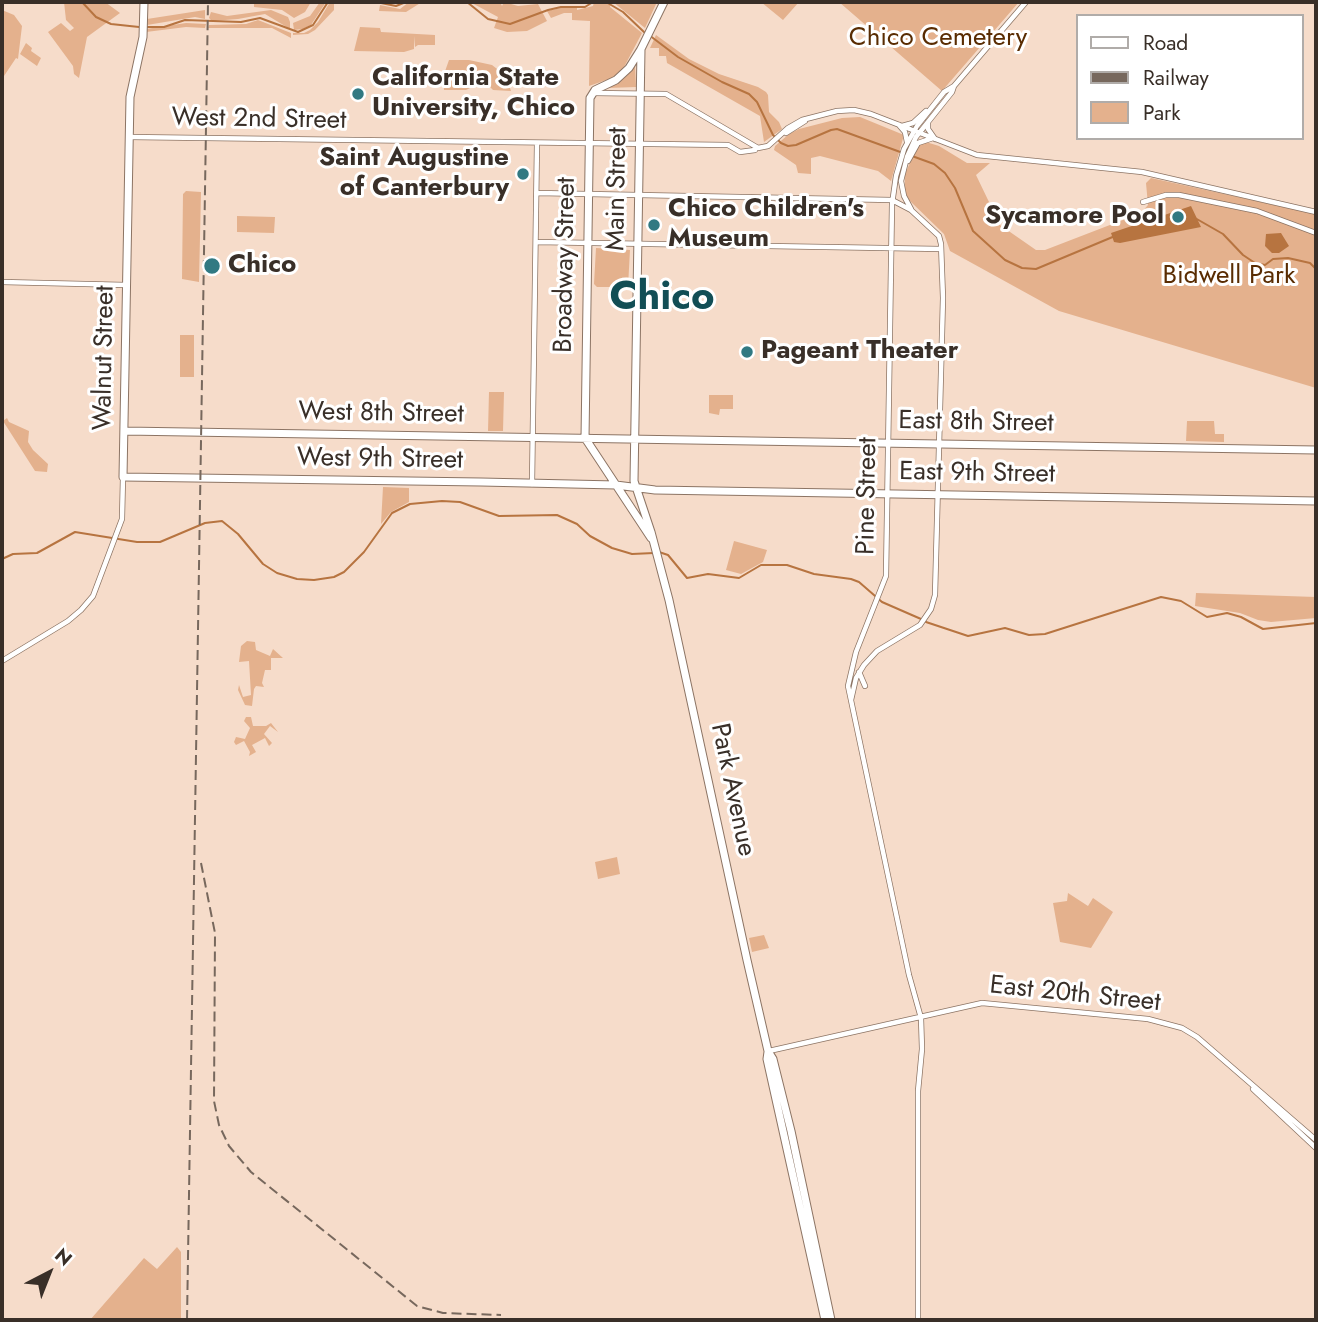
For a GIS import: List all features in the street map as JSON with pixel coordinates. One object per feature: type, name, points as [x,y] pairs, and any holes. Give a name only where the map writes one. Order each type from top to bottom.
[{"type":"main road","name":"Walnut Street","points":[[123,477],[131,86],[143,37],[144,2]]},
{"type":"main road","points":[[593,93],[622,76],[641,49],[664,2]]},
{"type":"main road","name":"Main Street","points":[[641,49],[635,481],[651,538]]},
{"type":"main road","name":"Broadway Street","points":[[585,438],[590,98],[593,93]]},
{"type":"main road","name":"West 8th Street","points":[[125,431],[635,440]]},
{"type":"main road","points":[[585,438],[651,538]]},
{"type":"main road","points":[[593,449],[596,442],[603,440]]},
{"type":"main road","name":"East 8th Street","points":[[635,440],[1316,450]]},
{"type":"main road","name":"West 9th Street","points":[[123,477],[616,485],[636,488]]},
{"type":"main road","name":"East 9th Street","points":[[636,488],[1316,501]]},
{"type":"main road","name":"Park Avenue","points":[[651,538],[659,562],[768,1051],[791,1131],[831,1320]]},
{"type":"main road","name":"Park Avenue","points":[[768,1051],[767,1059],[825,1320]]},
{"type":"street","points":[[908,142],[1026,2]]},
{"type":"street","points":[[900,125],[914,123],[948,88],[954,86]]},
{"type":"street","points":[[593,93],[668,95],[742,138],[748,146]]},
{"type":"street","points":[[911,210],[899,175],[930,109]]},
{"type":"street","name":"West 2nd Street","points":[[129,137],[641,146],[728,145],[740,152],[748,146],[765,150],[799,121],[837,111],[854,110],[900,125]]},
{"type":"street","points":[[928,121],[928,129],[934,139]]},
{"type":"street","points":[[900,125],[977,155],[1142,172],[1316,212]]},
{"type":"street","points":[[899,175],[909,150],[905,132],[900,125]]},
{"type":"street","points":[[736,148],[736,141],[742,138]]},
{"type":"street","points":[[909,150],[920,141],[934,139]]},
{"type":"street","points":[[532,484],[537,143]]},
{"type":"street","name":"Pine Street","points":[[851,701],[848,687],[852,664],[886,576],[892,200],[899,175]]},
{"type":"street","points":[[537,193],[892,200],[911,210],[939,236],[942,249],[943,298],[934,602],[920,625],[877,651],[859,672],[851,701],[921,1018],[922,1049],[918,1091],[918,1320]]},
{"type":"street","points":[[1143,202],[1166,195],[1179,195],[1257,211],[1316,233]]},
{"type":"street","points":[[536,242],[942,249]]},
{"type":"street","points":[[2,282],[128,285]]},
{"type":"street","name":"Walnut Street","points":[[2,660],[73,617],[88,603],[96,590],[118,531],[123,511],[123,477]]},
{"type":"street","points":[[859,672],[865,686]]},
{"type":"street","name":"East 20th Street","points":[[768,1051],[921,1018],[972,1004],[993,1003],[1148,1019],[1182,1028],[1197,1037],[1316,1140]]},
{"type":"street","name":"East 20th Street","points":[[1240,1075],[1278,1115],[1316,1148]]},
{"type":"green space","points":[[64,2],[105,2],[120,13],[87,37],[79,78],[48,32],[61,23],[70,31],[74,28],[66,20]]},
{"type":"green space","points":[[254,2],[311,2],[305,12],[294,18],[282,10],[254,7]]},
{"type":"green space","points":[[320,2],[326,2],[311,25],[294,30],[293,23],[310,16]]},
{"type":"green space","points":[[330,2],[334,2],[334,10],[315,30],[308,34],[293,35],[310,30]]},
{"type":"green space","points":[[409,2],[422,2],[406,12],[379,11],[380,5],[400,9]]},
{"type":"green space","points":[[470,2],[500,2],[502,6],[504,2],[518,6],[538,4],[547,21],[527,31],[507,32],[494,28],[498,17]]},
{"type":"green space","points":[[594,2],[611,2],[610,7],[642,33],[623,69],[612,78],[589,86],[590,21],[572,20],[572,13],[551,18],[547,11],[561,8],[577,10],[593,6]]},
{"type":"green space","points":[[613,2],[657,2],[645,28]]},
{"type":"green space","points":[[761,2],[799,2],[783,20]]},
{"type":"green space","name":"Chico Cemetery","points":[[839,2],[1019,2],[942,91]]},
{"type":"green space","points":[[2,10],[14,15],[22,26],[18,59],[16,58],[2,79]]},
{"type":"green space","points":[[205,10],[205,19],[195,17],[147,25],[147,19]]},
{"type":"green space","points":[[271,10],[288,17],[290,29],[265,14],[212,21],[209,18],[211,12],[227,16]]},
{"type":"green space","points":[[258,20],[291,33],[291,38],[272,28],[208,28],[209,25],[246,24]]},
{"type":"green space","points":[[186,23],[206,24],[205,28],[186,27],[146,32],[146,29]]},
{"type":"green space","points":[[360,27],[380,28],[381,32],[435,35],[435,45],[415,47],[414,36],[414,49],[404,52],[354,51]]},
{"type":"green space","points":[[656,35],[689,59],[766,92],[769,112],[782,129],[764,142],[760,116],[667,63],[666,56],[659,56],[659,48],[650,48]]},
{"type":"green space","points":[[26,43],[32,48],[31,51],[41,58],[37,66],[20,54]]},
{"type":"green space","points":[[449,60],[469,60],[492,65],[506,76],[511,91],[493,90],[489,86],[478,84],[466,90],[444,90],[443,77]]},
{"type":"green space","points":[[635,63],[636,87],[607,88],[625,77]]},
{"type":"green space","points":[[860,117],[904,135],[891,181],[878,171],[820,156],[811,158],[811,174],[798,173],[796,165],[774,150],[789,134],[799,129],[842,118]]},
{"type":"green space","name":"Bidwell Park","points":[[926,142],[939,146],[967,163],[990,163],[976,175],[989,202],[986,204],[988,211],[1003,213],[1000,225],[1036,250],[1045,250],[1141,213],[1148,205],[1146,183],[1151,178],[1316,214],[1316,388],[1059,311],[950,251],[944,234],[909,200],[905,192],[905,174],[919,144]]},
{"type":"green space","points":[[186,191],[201,192],[199,282],[182,279],[183,194]]},
{"type":"green space","points":[[237,216],[275,217],[274,233],[237,232]]},
{"type":"green space","points":[[596,248],[630,250],[628,287],[597,287],[594,284]]},
{"type":"green space","points":[[180,335],[194,335],[194,377],[180,377]]},
{"type":"green space","points":[[489,392],[504,392],[503,431],[488,431]]},
{"type":"green space","points":[[709,395],[733,395],[733,409],[720,409],[719,415],[709,413]]},
{"type":"green space","points":[[7,418],[9,422],[29,431],[28,442],[48,464],[47,472],[35,471],[3,421]]},
{"type":"green space","points":[[1187,421],[1214,421],[1215,434],[1224,434],[1224,442],[1186,441]]},
{"type":"green space","points":[[383,487],[409,488],[409,502],[391,512],[381,524]]},
{"type":"green space","points":[[734,541],[767,550],[763,562],[741,574],[726,570]]},
{"type":"green space","points":[[1196,593],[1316,597],[1316,618],[1271,622],[1258,620],[1240,613],[1195,606]]},
{"type":"green space","points":[[247,641],[255,642],[256,650],[270,656],[273,649],[283,658],[271,658],[271,670],[265,670],[262,683],[264,687],[256,686],[254,689],[252,706],[245,705],[238,690],[239,685],[243,697],[251,695],[249,661],[239,662],[241,646]]},
{"type":"green space","points":[[246,717],[251,717],[253,726],[266,726],[271,723],[278,732],[270,726],[264,734],[272,743],[269,746],[265,738],[252,745],[256,752],[249,756],[250,752],[244,741],[236,745],[234,742],[236,737],[245,739],[250,728],[244,721]]},
{"type":"green space","points":[[617,857],[620,874],[598,879],[595,862]]},
{"type":"green space","points":[[1068,893],[1088,906],[1093,898],[1113,912],[1091,948],[1060,942],[1053,903],[1067,901]]},
{"type":"green space","points":[[764,935],[769,948],[752,952],[749,938]]},
{"type":"green space","points":[[177,1247],[181,1252],[181,1320],[90,1320],[144,1258],[157,1269]]},
{"type":"shaded area","name":"Sycamore Pool","points":[[1191,206],[1201,227],[1114,242],[1111,233]]},
{"type":"shaded area","points":[[1281,233],[1289,246],[1279,253],[1272,253],[1265,246],[1266,234]]},
{"type":"waterway","points":[[82,2],[96,17],[111,24],[139,27]]},
{"type":"waterway","points":[[145,27],[164,27],[185,20],[241,22],[260,18],[298,32],[313,25],[328,2]]},
{"type":"waterway","points":[[376,2],[396,6],[406,2]]},
{"type":"waterway","points":[[467,2],[488,19],[510,24],[548,10],[585,7],[593,2]]},
{"type":"waterway","points":[[606,2],[623,12],[644,32]]},
{"type":"waterway","points":[[649,35],[678,57],[749,94],[757,102],[773,135],[781,143],[796,145],[837,129],[903,153]]},
{"type":"waterway","points":[[912,156],[934,164],[945,173],[955,188],[973,231],[1005,260],[1022,268],[1036,269],[1115,236]]},
{"type":"waterway","points":[[1195,218],[1223,234],[1243,255],[1255,263],[1265,265],[1273,259],[1288,258],[1310,263],[1316,269]]},
{"type":"waterway","points":[[2,559],[13,554],[37,553],[75,532],[137,542],[160,542],[205,523],[222,521],[238,534],[263,564],[277,573],[297,579],[314,580],[334,577],[344,572],[364,552],[392,513],[410,504],[442,501],[460,502],[499,516],[557,515],[577,524],[590,536],[612,548],[632,554],[654,553]]},
{"type":"waterway","points":[[659,552],[668,555],[687,578],[708,574],[739,578],[761,565],[787,565],[814,574],[851,579],[859,582],[882,602],[921,619]]},
{"type":"waterway","points":[[926,622],[968,636],[1005,628],[1029,635],[1045,634],[1161,597],[1181,601],[1207,617],[1227,613],[1263,629],[1316,623]]},
{"type":"railway","points":[[187,1320],[208,2]]},
{"type":"railway","points":[[201,863],[215,933],[214,1101],[219,1125],[229,1146],[251,1172],[417,1306],[443,1313],[501,1315]]},
{"type":"place","name":"California State University, Chico","points":[[358,94]]},
{"type":"place","name":"Saint Augustine of Canterbury","points":[[523,174]]},
{"type":"place","name":"Sycamore Pool","points":[[1178,217]]},
{"type":"place","name":"Chico Children's Museum","points":[[654,225]]},
{"type":"place","name":"Chico","points":[[212,266]]},
{"type":"place","name":"Pageant Theater","points":[[747,352]]},
{"type":"district","name":"Chico","points":[[662,299]]}]
